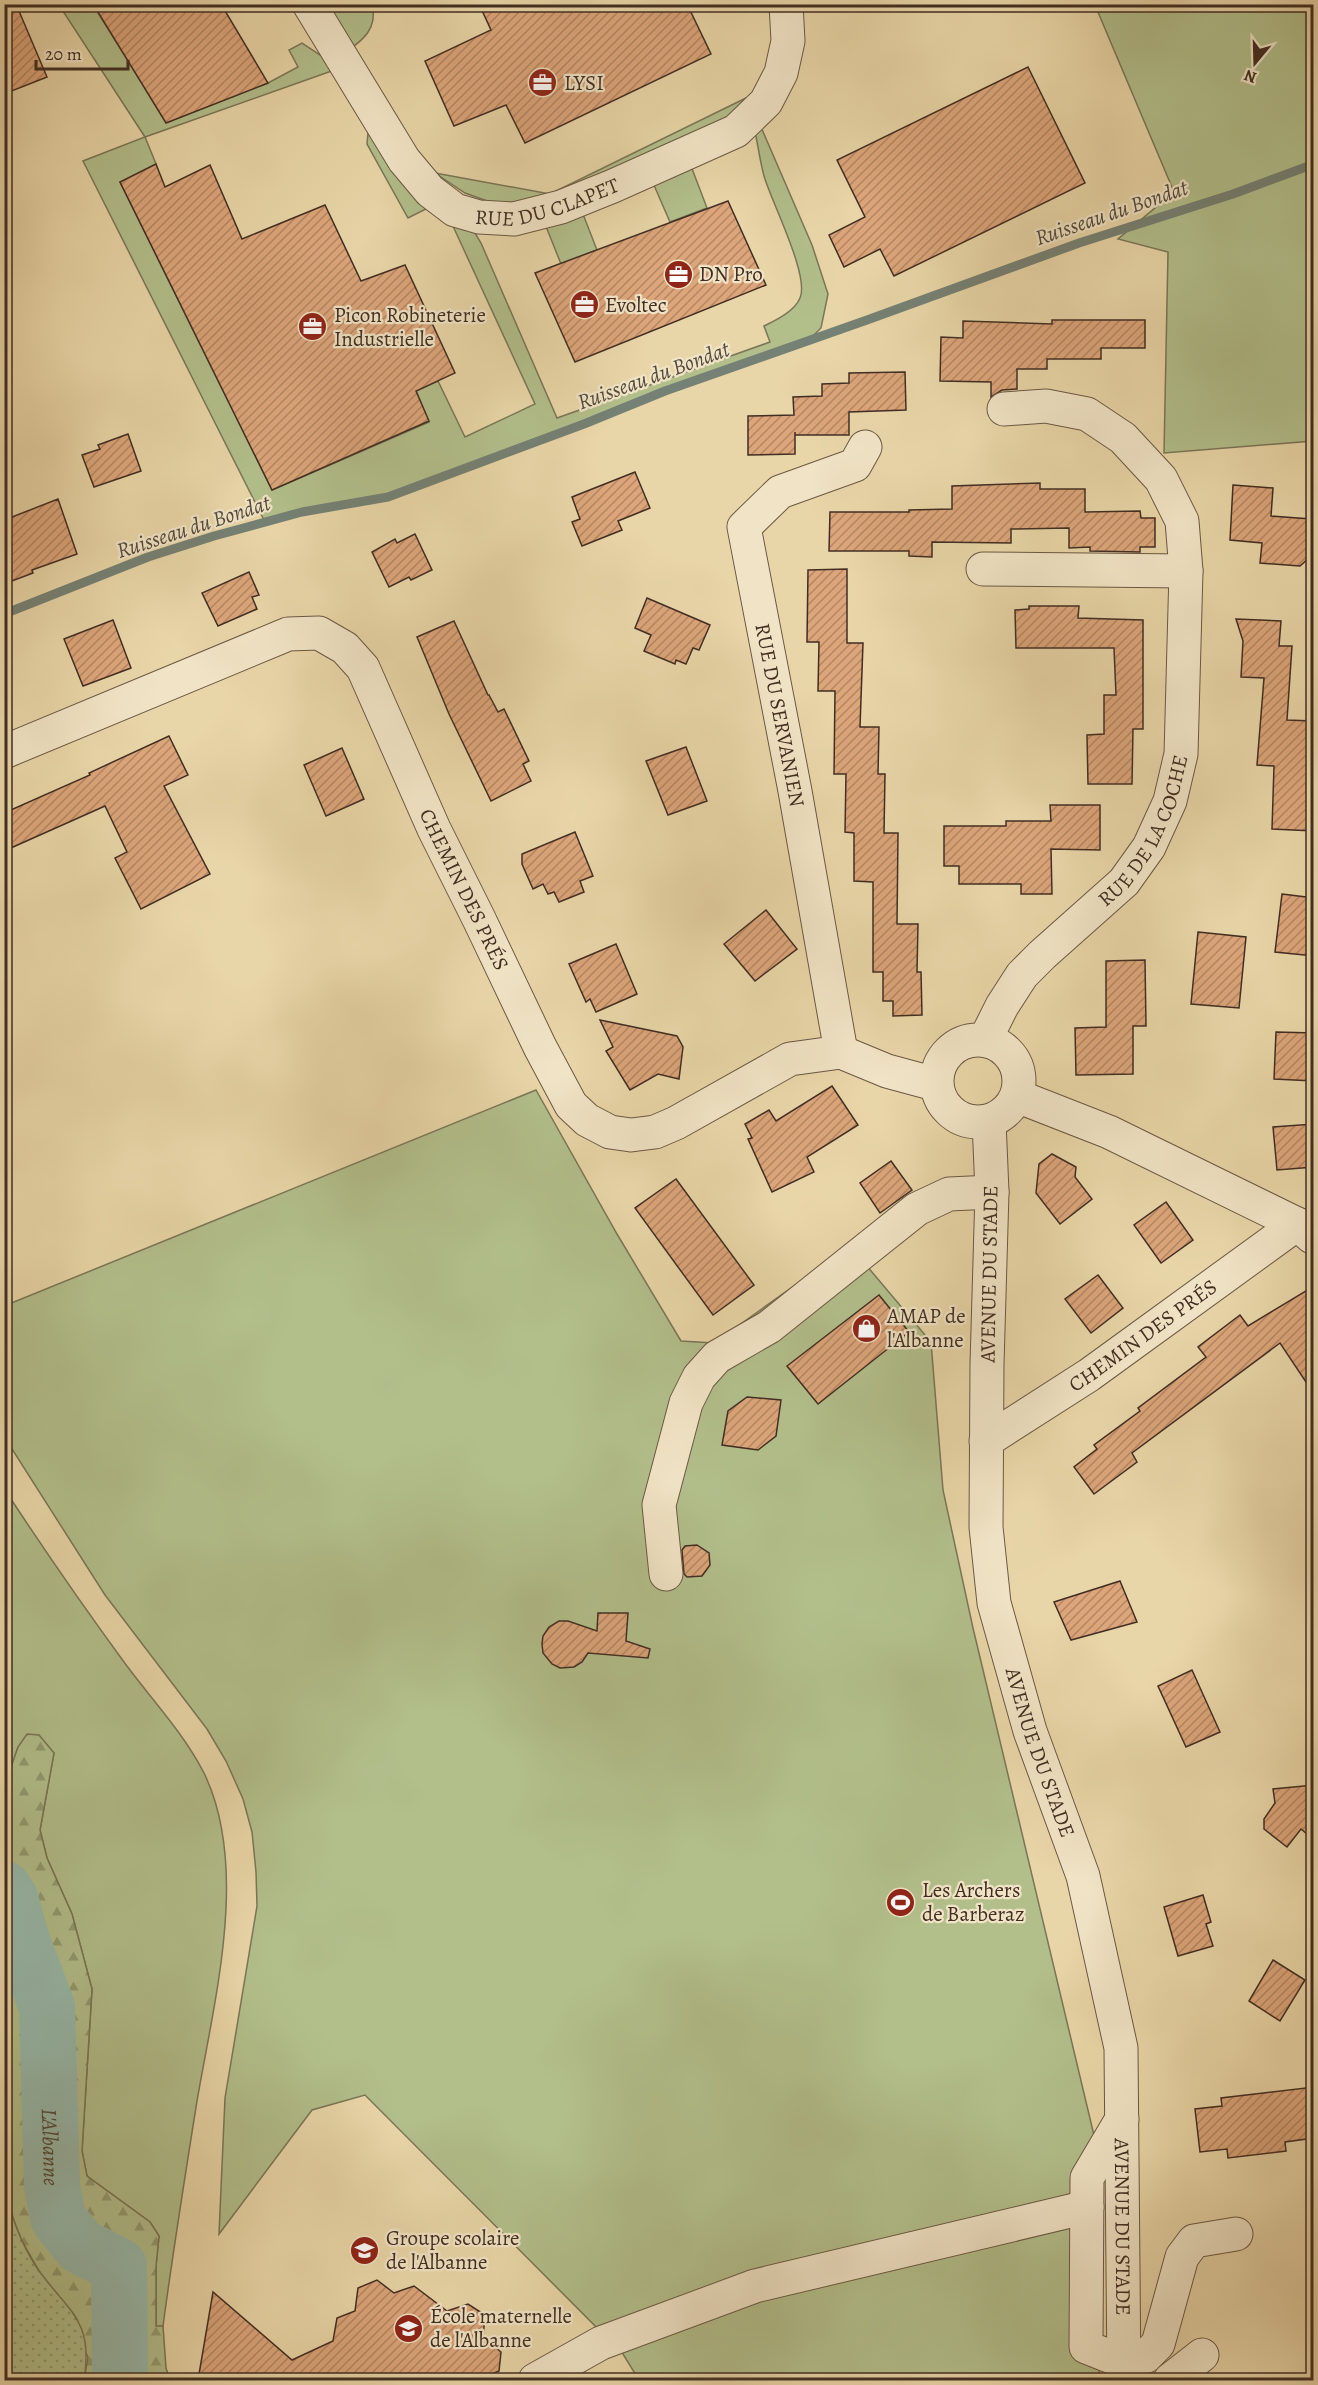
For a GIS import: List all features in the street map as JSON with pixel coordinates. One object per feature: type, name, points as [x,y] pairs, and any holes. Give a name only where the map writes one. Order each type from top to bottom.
[{"type":"street","name":"RUE DU CLAPET","points":[[309,4],[404,160],[430,191],[455,210],[479,218],[514,219],[561,207],[736,131],[766,102],[781,73],[788,40],[786,4]]},
{"type":"street","name":"RUE DE LA COCHE","points":[[985,1040],[1002,1006],[1022,975],[1124,882],[1149,847],[1170,801],[1181,754],[1186,571],[1182,521],[1161,479],[1123,438],[1087,414],[1046,406],[1004,409]]},
{"type":"street","name":"RUE DU SERVANIEN","points":[[842,1052],[744,527],[780,492],[855,465],[865,447]]},
{"type":"street","points":[[983,569],[1186,571]]},
{"type":"street","name":"CHEMIN DES PRÉS","points":[[4,752],[288,634],[319,633],[345,648],[363,668],[434,829],[540,1047],[571,1105],[587,1120],[610,1132],[631,1135],[655,1132],[676,1123],[790,1059],[842,1052]]},
{"type":"street","points":[[985,1040],[1006,1051],[1014,1061],[1019,1084],[1017,1096],[1001,1116],[975,1123],[961,1119],[949,1111],[941,1100],[935,1084],[937,1072],[944,1057],[955,1047],[969,1041],[985,1040]]},
{"type":"street","points":[[842,1052],[887,1071],[935,1084]]},
{"type":"street","name":"CHEMIN DES PRÉS","points":[[986,1441],[1305,1231],[1109,1132],[1017,1096]]},
{"type":"street","name":"AVENUE DU STADE","points":[[989,1121],[992,1192],[988,1271],[986,1527],[994,1603],[1030,1731],[1083,1876],[1121,2048],[1124,2371]]},
{"type":"street","points":[[666,1574],[659,1504],[686,1403],[699,1377],[717,1357],[769,1327],[917,1209],[949,1194],[992,1192]]},
{"type":"street","points":[[1122,2119],[1087,2178],[1086,2347],[1124,2371],[1145,2356],[1158,2344],[1182,2257],[1194,2241],[1236,2234]]},
{"type":"street","points":[[535,2380],[601,2343],[755,2286],[1087,2207]]},
{"type":"street","points":[[1170,2380],[1202,2355]]},
{"type":"green space","points":[[59,5],[93,5],[167,122],[268,83],[298,67],[289,50],[302,43],[340,68],[145,137]]},
{"type":"green space","points":[[318,5],[372,5],[371,27],[358,43],[345,52]]},
{"type":"green space","points":[[1095,5],[1313,5],[1313,441],[1164,453],[1168,252],[1118,239],[1174,192]]},
{"type":"green space","points":[[746,98],[728,121],[558,198],[524,203],[490,202],[465,193],[435,173],[550,194]]},
{"type":"green space","points":[[369,122],[426,209],[408,218],[367,144]]},
{"type":"green space","points":[[761,127],[812,245],[828,294],[821,328],[808,341],[388,497],[265,522],[83,161],[145,137],[156,164],[120,182],[272,490],[429,422],[416,391],[438,381],[465,437],[535,404],[452,224],[475,233],[481,243],[557,418],[770,342],[764,326],[785,315],[798,303],[802,287],[795,256],[764,176],[755,131]]},
{"type":"green space","points":[[691,166],[707,208],[670,222],[653,183]]},
{"type":"green space","points":[[581,209],[597,250],[561,264],[545,224]]},
{"type":"green space","points":[[536,1090],[617,1234],[681,1341],[714,1343],[850,1246],[931,1342],[943,1490],[973,1628],[1103,2173],[1099,2380],[639,2380],[623,2354],[365,2095],[312,2110],[219,2234],[225,2098],[257,1906],[252,1832],[243,1799],[226,1761],[207,1729],[105,1595],[5,1438],[4,1306]]},
{"type":"green space","points":[[5,1490],[93,1620],[196,1758],[218,1810],[225,1850],[224,1935],[163,2326],[156,2327],[156,2266],[159,2236],[150,2222],[87,2176],[82,2151],[92,1989],[72,1914],[47,1858],[40,1830],[54,1753],[27,1735],[18,1747],[5,1787]]},
{"type":"green space","points":[[27,1734],[39,1735],[54,1753],[40,1830],[47,1858],[72,1914],[92,1989],[82,2151],[87,2176],[150,2222],[159,2236],[156,2266],[156,2326],[163,2326],[166,2368],[170,2380],[84,2380],[88,2357],[22,2241],[9,2209],[4,2183],[4,2076],[9,2016],[4,1965],[4,1787],[18,1747]]},
{"type":"green space","points":[[4,2183],[9,2206],[26,2248],[37,2268],[82,2329],[86,2359],[84,2380],[5,2380]]},
{"type":"building","points":[[4,4],[16,4],[47,77],[4,94]]},
{"type":"building","points":[[93,4],[221,4],[268,83],[166,123]]},
{"type":"building","name":"LYSI","points":[[479,4],[687,4],[711,54],[525,143],[506,105],[454,126],[425,61],[491,30]]},
{"type":"building","points":[[1028,67],[1085,183],[894,276],[880,249],[844,267],[829,235],[865,217],[837,160]]},
{"type":"building","name":"Picon Robineterie Industrielle","points":[[156,164],[165,187],[210,165],[242,239],[325,205],[361,281],[405,265],[455,373],[416,391],[429,421],[272,490],[120,182]]},
{"type":"building","points":[[728,201],[766,285],[575,362],[535,273]]},
{"type":"building","points":[[1052,320],[1145,320],[1145,348],[1101,348],[1101,359],[1047,359],[1047,369],[1017,369],[1017,389],[1002,390],[991,397],[991,382],[940,381],[941,337],[963,338],[963,321],[1052,324]]},
{"type":"building","points":[[905,372],[906,410],[849,412],[849,435],[795,435],[795,454],[748,455],[748,416],[794,415],[793,397],[822,396],[822,384],[849,383],[849,373]]},
{"type":"building","points":[[128,434],[141,471],[94,487],[82,455],[100,449],[98,445]]},
{"type":"building","points":[[635,472],[650,508],[618,521],[622,530],[582,546],[572,522],[580,519],[572,497]]},
{"type":"building","points":[[1040,483],[1040,489],[1085,489],[1085,512],[1140,511],[1141,518],[1155,518],[1155,547],[1140,547],[1140,552],[1090,551],[1090,547],[1069,548],[1069,528],[1011,529],[1011,543],[932,542],[932,557],[909,556],[909,551],[829,551],[830,512],[909,512],[909,510],[952,509],[952,486]]},
{"type":"building","points":[[1233,485],[1273,488],[1271,516],[1311,519],[1308,559],[1300,566],[1260,563],[1262,543],[1230,540]]},
{"type":"building","points":[[58,499],[77,554],[32,570],[33,573],[4,584],[4,513],[7,519]]},
{"type":"building","points":[[415,534],[432,570],[411,580],[409,577],[389,587],[372,552],[395,539],[397,543]]},
{"type":"building","points":[[847,569],[847,643],[863,643],[860,727],[879,727],[878,774],[885,774],[884,833],[898,833],[897,924],[918,924],[917,972],[921,972],[922,1015],[893,1016],[893,1001],[883,1001],[883,972],[873,972],[873,882],[854,881],[854,833],[845,832],[846,774],[834,774],[835,691],[818,691],[819,642],[807,642],[808,570]]},
{"type":"building","points":[[249,572],[259,595],[252,597],[257,609],[218,626],[202,593]]},
{"type":"building","points":[[647,598],[710,625],[699,650],[693,648],[686,664],[676,660],[675,664],[644,651],[651,635],[635,628]]},
{"type":"building","points":[[1029,606],[1079,606],[1078,618],[1143,620],[1143,729],[1133,729],[1132,784],[1088,784],[1087,735],[1104,734],[1104,695],[1116,695],[1114,648],[1016,648],[1015,610],[1029,609]]},
{"type":"building","points":[[1236,619],[1281,621],[1279,646],[1292,646],[1287,720],[1313,721],[1311,795],[1314,796],[1314,831],[1272,829],[1274,766],[1257,765],[1264,678],[1241,677],[1243,641]]},
{"type":"building","points":[[113,620],[131,668],[83,686],[64,639]]},
{"type":"building","points":[[454,621],[488,695],[498,712],[504,709],[529,761],[523,764],[531,781],[491,801],[449,714],[417,637]]},
{"type":"building","points":[[169,736],[188,775],[164,786],[210,874],[141,909],[115,858],[127,852],[105,806],[4,851],[4,813],[90,775],[89,773]]},
{"type":"building","points":[[686,747],[707,801],[668,815],[646,761]]},
{"type":"building","points":[[342,748],[364,799],[326,816],[304,765]]},
{"type":"building","points":[[1050,805],[1100,805],[1100,850],[1051,849],[1052,894],[1021,894],[1021,884],[959,884],[959,866],[944,866],[944,826],[1006,826],[1006,821],[1051,821]]},
{"type":"building","points":[[575,832],[593,876],[580,881],[584,892],[559,902],[554,892],[548,894],[543,884],[533,889],[522,864],[522,854]]},
{"type":"building","points":[[1282,894],[1314,898],[1314,956],[1275,952]]},
{"type":"building","points":[[766,910],[797,949],[755,981],[724,944]]},
{"type":"building","points":[[1198,932],[1246,937],[1239,1008],[1191,1004]]},
{"type":"building","points":[[616,944],[637,994],[596,1012],[590,999],[586,1002],[569,964]]},
{"type":"building","points":[[1145,960],[1146,1026],[1133,1026],[1133,1074],[1076,1075],[1075,1028],[1106,1027],[1106,961]]},
{"type":"building","points":[[600,1020],[677,1036],[683,1047],[679,1079],[658,1074],[630,1090],[606,1051],[613,1047]]},
{"type":"building","points":[[1276,1032],[1314,1033],[1314,1081],[1274,1079]]},
{"type":"building","points":[[832,1086],[858,1125],[807,1157],[814,1172],[772,1192],[748,1139],[752,1138],[745,1124],[769,1110],[776,1121]]},
{"type":"building","points":[[1314,1124],[1314,1167],[1277,1170],[1273,1127]]},
{"type":"building","points":[[1052,1154],[1076,1167],[1075,1177],[1092,1199],[1060,1224],[1036,1193],[1039,1164]]},
{"type":"building","points":[[891,1161],[912,1190],[880,1213],[860,1183]]},
{"type":"building","points":[[676,1179],[754,1285],[713,1315],[635,1208]]},
{"type":"building","points":[[1166,1202],[1193,1240],[1161,1263],[1134,1225]]},
{"type":"building","points":[[1098,1275],[1123,1308],[1091,1333],[1065,1299]]},
{"type":"building","points":[[1314,1286],[1314,1394],[1280,1343],[1132,1453],[1137,1462],[1094,1494],[1074,1467],[1097,1449],[1094,1445],[1140,1411],[1138,1408],[1206,1357],[1198,1347],[1240,1315],[1248,1326]]},
{"type":"building","points":[[879,1295],[909,1332],[818,1404],[787,1366]]},
{"type":"building","points":[[747,1397],[781,1400],[776,1436],[758,1450],[722,1445],[728,1411]]},
{"type":"building","points":[[697,1545],[709,1553],[710,1565],[702,1576],[687,1577],[684,1574],[682,1550],[685,1546]]},
{"type":"building","points":[[1120,1581],[1137,1622],[1071,1640],[1054,1602]]},
{"type":"building","points":[[598,1613],[628,1613],[626,1641],[650,1649],[648,1658],[588,1653],[582,1662],[574,1667],[560,1668],[552,1664],[543,1653],[542,1644],[543,1636],[549,1627],[559,1621],[568,1621],[597,1631]]},
{"type":"building","points":[[1192,1670],[1220,1732],[1186,1747],[1158,1686]]},
{"type":"building","points":[[1314,1785],[1314,1840],[1301,1829],[1287,1847],[1264,1829],[1264,1819],[1275,1803],[1273,1789]]},
{"type":"building","points":[[1203,1895],[1211,1922],[1206,1924],[1213,1946],[1178,1956],[1164,1907]]},
{"type":"building","points":[[1273,1960],[1305,1980],[1280,2021],[1249,2001]]},
{"type":"building","points":[[1314,2087],[1314,2138],[1285,2142],[1286,2151],[1228,2158],[1227,2149],[1200,2152],[1195,2109],[1222,2106],[1221,2098]]},
{"type":"building","name":"École maternelle de l'Albanne","points":[[377,2280],[394,2293],[414,2286],[447,2311],[468,2304],[485,2315],[483,2338],[501,2352],[499,2371],[478,2380],[198,2380],[213,2292],[292,2360],[333,2341],[337,2318],[355,2311],[358,2288]]},
{"type":"waterway","name":"Ruisseau du Bondat","points":[[4,614],[148,557],[214,536],[302,512],[388,497],[584,424],[665,391],[1079,243],[1233,194],[1314,164]]},
{"type":"waterway","name":"L'Albanne","points":[[4,1889],[10,1898],[22,1941],[47,2007],[52,2185],[58,2218],[80,2246],[119,2266],[120,2380]]},
{"type":"place","name":"LYSI","points":[[543,83]]},
{"type":"place","name":"DN Pro","points":[[678,274]]},
{"type":"place","name":"Evoltec","points":[[584,305]]},
{"type":"place","name":"Picon Robineterie Industrielle","points":[[313,327]]},
{"type":"place","name":"AMAP de l'Albanne","points":[[866,1328]]},
{"type":"place","name":"Les Archers de Barberaz","points":[[901,1902]]},
{"type":"place","name":"Groupe scolaire de l'Albanne","points":[[365,2250]]},
{"type":"place","name":"École maternelle de l'Albanne","points":[[409,2328]]}]
